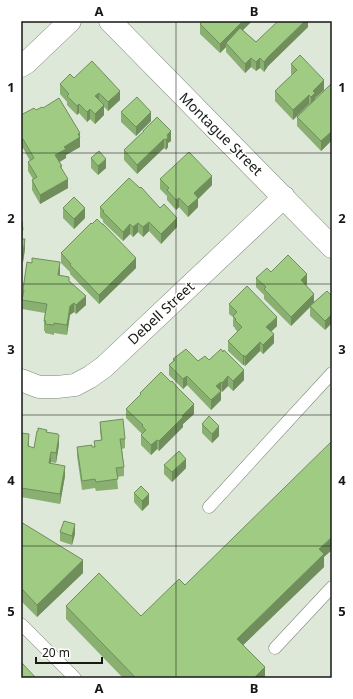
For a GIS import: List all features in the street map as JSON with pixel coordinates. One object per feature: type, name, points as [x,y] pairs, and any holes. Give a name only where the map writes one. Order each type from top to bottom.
[{"type":"street","points":[[21,66],[70,21]]},
{"type":"street","name":"Montague Street","points":[[110,21],[332,247]]},
{"type":"street","name":"Debell Street","points":[[21,380],[39,387],[57,388],[75,385],[90,377],[104,367],[284,197]]},
{"type":"lane","points":[[209,507],[332,373]]},
{"type":"lane","points":[[275,648],[332,587]]},
{"type":"lane","points":[[21,624],[75,678]]},
{"type":"building","points":[[203,21],[243,21],[220,44],[200,24]]},
{"type":"building","points":[[278,21],[305,21],[264,62],[260,58],[256,62],[251,58],[245,64],[226,43],[240,28],[256,42]]},
{"type":"building","points":[[300,55],[324,80],[313,91],[315,93],[311,97],[309,95],[293,110],[275,91],[297,70],[291,64]]},
{"type":"building","points":[[92,61],[120,91],[108,102],[99,93],[95,96],[104,105],[95,114],[90,109],[87,112],[79,104],[77,106],[67,96],[69,94],[60,84],[70,74],[74,78]]},
{"type":"building","points":[[332,83],[332,131],[321,141],[297,117]]},
{"type":"building","points":[[137,97],[151,112],[136,127],[121,112]]},
{"type":"building","points":[[59,98],[80,133],[78,134],[80,137],[64,147],[66,149],[55,155],[68,179],[40,195],[32,180],[37,177],[28,162],[34,158],[21,138],[21,115],[34,108],[36,110],[42,107],[43,108]]},
{"type":"building","points":[[157,117],[171,131],[167,135],[168,137],[166,140],[164,139],[137,165],[124,150]]},
{"type":"building","points":[[99,151],[106,159],[98,166],[91,158]]},
{"type":"building","points":[[189,152],[212,176],[194,193],[198,198],[188,207],[179,198],[176,200],[167,190],[169,188],[160,179]]},
{"type":"building","points":[[129,178],[140,188],[141,187],[160,208],[164,204],[177,218],[161,234],[149,222],[143,227],[138,223],[133,227],[130,224],[123,232],[100,207]]},
{"type":"building","points":[[74,197],[85,208],[74,219],[63,208]]},
{"type":"building","points":[[97,219],[136,258],[99,295],[70,265],[71,264],[61,253],[91,223],[92,224]]},
{"type":"building","points":[[22,221],[23,230],[21,230]]},
{"type":"building","points":[[21,239],[25,239],[23,253],[21,253]]},
{"type":"building","points":[[288,255],[307,274],[301,280],[314,294],[291,317],[264,289],[266,287],[256,278],[267,268],[271,272]]},
{"type":"building","points":[[32,258],[60,262],[58,275],[69,277],[69,281],[86,296],[76,305],[74,303],[70,306],[67,325],[54,323],[54,325],[45,324],[46,321],[44,321],[47,304],[22,300],[27,262],[32,263]]},
{"type":"building","points":[[247,286],[277,317],[266,327],[274,334],[263,345],[260,342],[245,357],[228,341],[242,327],[233,316],[237,312],[229,304]]},
{"type":"building","points":[[327,291],[332,296],[332,314],[325,321],[310,306]]},
{"type":"building","points":[[186,349],[198,361],[205,356],[209,360],[221,349],[223,352],[224,350],[244,370],[233,381],[228,376],[222,383],[221,382],[216,386],[221,391],[211,400],[187,376],[183,379],[169,365],[175,360],[173,359]]},
{"type":"building","points":[[161,372],[194,404],[159,441],[157,440],[151,445],[141,435],[146,430],[142,426],[143,425],[126,409]]},
{"type":"building","points":[[209,416],[219,426],[212,434],[202,424]]},
{"type":"building","points":[[123,419],[125,439],[120,439],[124,467],[116,468],[118,479],[96,482],[95,479],[82,481],[77,447],[92,445],[92,447],[95,447],[94,441],[102,440],[100,422]]},
{"type":"building","points":[[38,428],[47,430],[46,432],[58,434],[59,436],[56,453],[51,452],[49,463],[65,466],[60,494],[21,488],[21,433],[29,434],[28,446],[34,448]]},
{"type":"building","points":[[332,441],[332,537],[319,549],[324,554],[237,639],[265,667],[254,678],[136,678],[66,606],[99,573],[141,616],[179,579],[185,585]]},
{"type":"building","points":[[179,451],[186,459],[172,472],[164,465]]},
{"type":"building","points":[[141,486],[149,494],[142,501],[134,493]]},
{"type":"building","points":[[64,521],[75,524],[72,536],[60,532]]},
{"type":"building","points":[[21,522],[83,560],[37,605],[21,588]]},
{"type":"building","points":[[21,662],[36,678],[21,678]]}]
